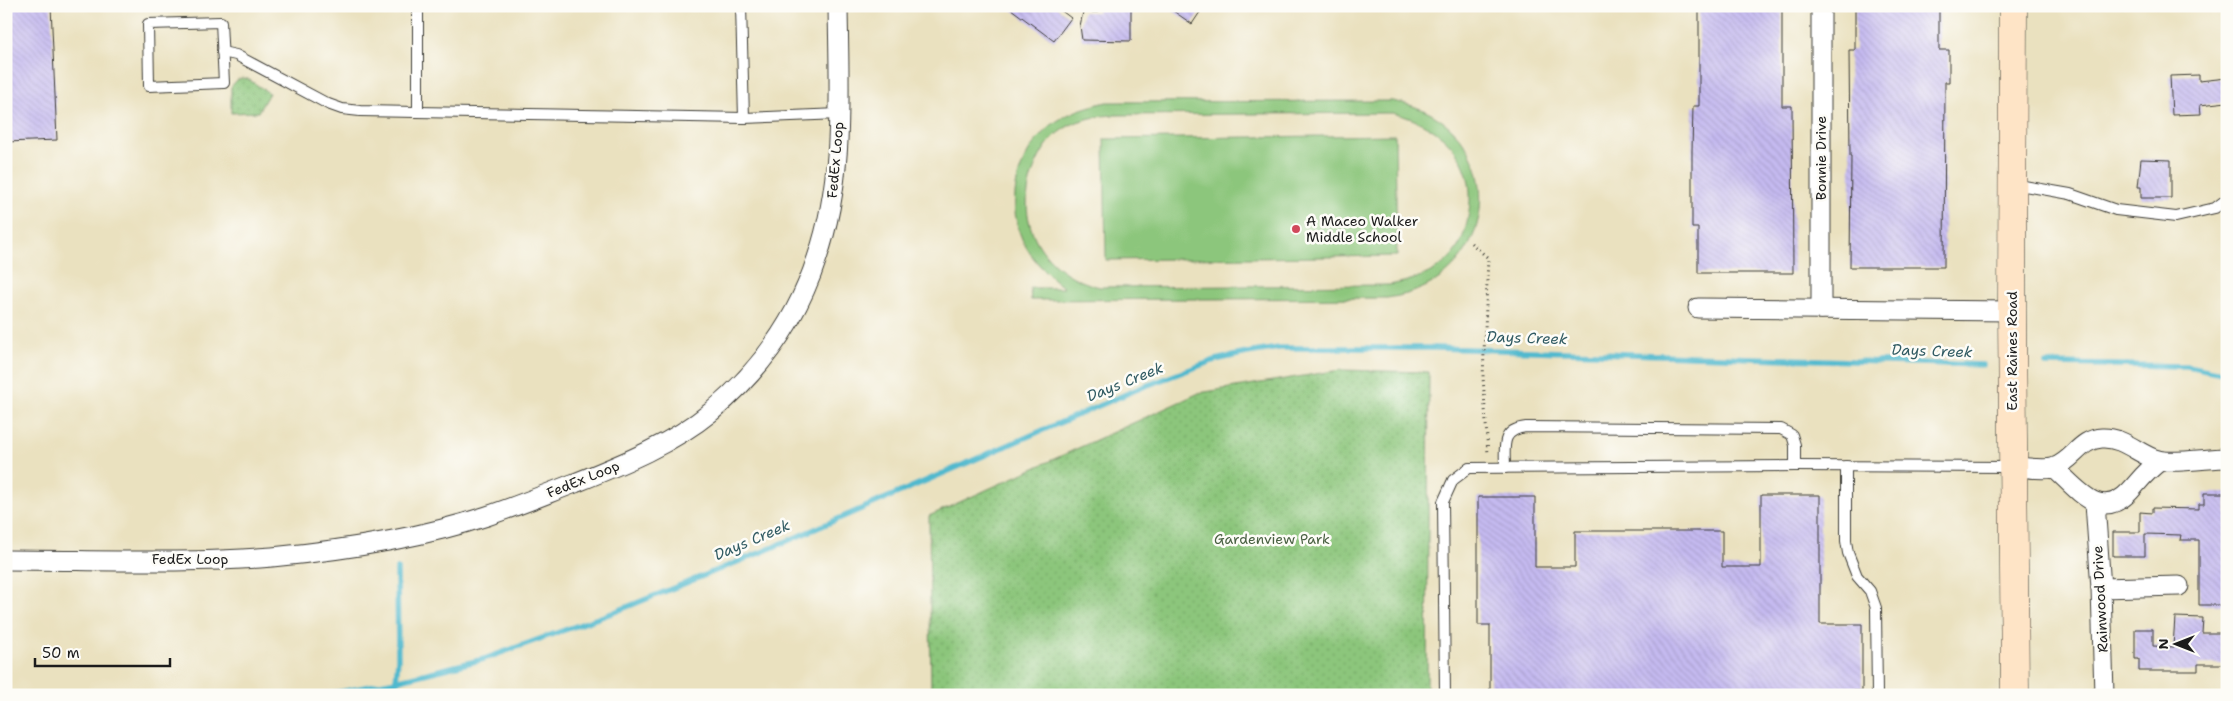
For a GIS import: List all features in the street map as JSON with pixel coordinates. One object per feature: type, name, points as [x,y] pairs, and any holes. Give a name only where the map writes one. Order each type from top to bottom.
[{"type":"main road","name":"East Raines Road","points":[[2013,6],[2012,311],[2015,695]]},
{"type":"street","name":"FedEx Loop","points":[[6,560],[231,559],[352,548],[439,530],[485,516],[589,477],[653,449],[687,430],[731,394],[771,351],[790,321],[817,259],[829,218],[836,174],[839,114],[838,6]]},
{"type":"street","name":"Bonnie Drive","points":[[1821,6],[1821,309]]},
{"type":"street","points":[[1698,308],[2012,311]]},
{"type":"street","points":[[2014,467],[2054,468],[2064,462],[2081,445],[2092,439],[2104,437],[2118,440],[2160,461],[2227,458]]},
{"type":"street","points":[[2054,468],[2087,499],[2095,503],[2109,504],[2118,501],[2128,493],[2146,471],[2160,461]]},
{"type":"street","name":"Rainwood Drive","points":[[2095,503],[2101,588],[2104,695]]},
{"type":"street","points":[[2101,588],[2179,586]]},
{"type":"lane","points":[[418,6],[418,112]]},
{"type":"lane","points":[[741,6],[744,118]]},
{"type":"lane","points":[[221,22],[222,52],[224,83],[149,86],[148,24],[221,22]]},
{"type":"lane","points":[[222,52],[236,55],[304,92],[342,109],[744,118],[839,114]]},
{"type":"lane","points":[[2012,184],[2070,194],[2116,210],[2176,217],[2215,208],[2227,199]]},
{"type":"lane","points":[[1505,468],[1505,440],[1508,432],[1526,426],[1781,429],[1792,435],[1795,445],[1795,466]]},
{"type":"lane","points":[[1846,466],[1846,541],[1848,554],[1857,576],[1870,591],[1877,614],[1877,695]]},
{"type":"lane","points":[[1445,695],[1443,502],[1453,480],[1469,468],[2014,467]]},
{"type":"path","points":[[1471,243],[1488,258],[1483,377],[1488,468]]},
{"type":"green space","points":[[242,78],[248,79],[269,93],[258,112],[231,113],[231,87],[237,80]]},
{"type":"green space","points":[[1392,101],[1432,114],[1460,138],[1476,168],[1481,201],[1474,234],[1456,264],[1427,286],[1387,298],[1031,300],[1030,288],[1064,288],[1040,266],[1022,239],[1015,207],[1015,190],[1019,174],[1033,144],[1057,121],[1081,109],[1107,102]],"holes":[[[1392,113],[1409,118],[1440,135],[1452,146],[1461,160],[1467,175],[1470,192],[1469,211],[1464,234],[1453,254],[1447,261],[1432,271],[1407,281],[1389,285],[1100,287],[1081,281],[1065,272],[1051,260],[1040,246],[1032,231],[1028,213],[1028,195],[1032,175],[1039,158],[1045,147],[1058,133],[1071,125],[1085,120],[1115,115]]]},
{"type":"green space","points":[[1395,135],[1397,256],[1106,260],[1104,139]]},
{"type":"green space","name":"Gardenview Park","points":[[1340,370],[1429,372],[1427,695],[931,695],[929,516],[1199,393]]},
{"type":"building","points":[[6,6],[51,6],[57,140],[6,142]]},
{"type":"building","points":[[1007,6],[1055,6],[1071,18],[1054,41]]},
{"type":"building","points":[[1166,6],[1204,6],[1192,24]]},
{"type":"building","points":[[1699,6],[1782,6],[1782,106],[1792,106],[1793,273],[1698,273],[1698,228],[1692,228],[1692,151],[1693,106],[1699,106]]},
{"type":"building","points":[[1855,6],[1939,6],[1939,50],[1949,50],[1949,82],[1945,82],[1944,267],[1850,267],[1851,156],[1849,50],[1855,50]]},
{"type":"building","points":[[1098,8],[1131,8],[1131,41],[1082,40],[1080,26],[1083,12],[1098,12]]},
{"type":"building","points":[[2199,75],[2199,81],[2227,78],[2227,102],[2200,105],[2201,114],[2172,115],[2170,76]]},
{"type":"building","points":[[2141,159],[2171,160],[2171,198],[2141,198],[2141,187],[2138,187]]},
{"type":"building","points":[[2204,493],[2227,493],[2227,605],[2199,605],[2199,540],[2180,540],[2181,535],[2145,534],[2145,556],[2113,556],[2113,532],[2140,532],[2140,512],[2152,513],[2152,508],[2199,509],[2199,504],[2204,504]]},
{"type":"building","points":[[1761,495],[1820,495],[1820,624],[1862,624],[1862,691],[1820,691],[1820,695],[1490,695],[1490,625],[1478,625],[1478,497],[1535,497],[1535,567],[1575,567],[1575,531],[1722,531],[1722,567],[1761,567]]},
{"type":"building","points":[[2175,617],[2203,618],[2202,633],[2221,633],[2221,642],[2227,642],[2227,664],[2198,664],[2198,671],[2139,671],[2139,659],[2135,659],[2135,629],[2153,629],[2153,646],[2173,647]]},
{"type":"waterway","name":"Days Creek","points":[[325,695],[396,681],[484,659],[612,613],[762,552],[1140,388],[1215,360],[1247,353],[1279,348],[1435,348],[1983,365]]},
{"type":"waterway","name":"Days Creek","points":[[2046,364],[2187,366],[2227,374]]},
{"type":"waterway","points":[[396,681],[398,659],[397,569]]},
{"type":"place","name":"A Maceo Walker Middle School","points":[[1296,229]]}]
